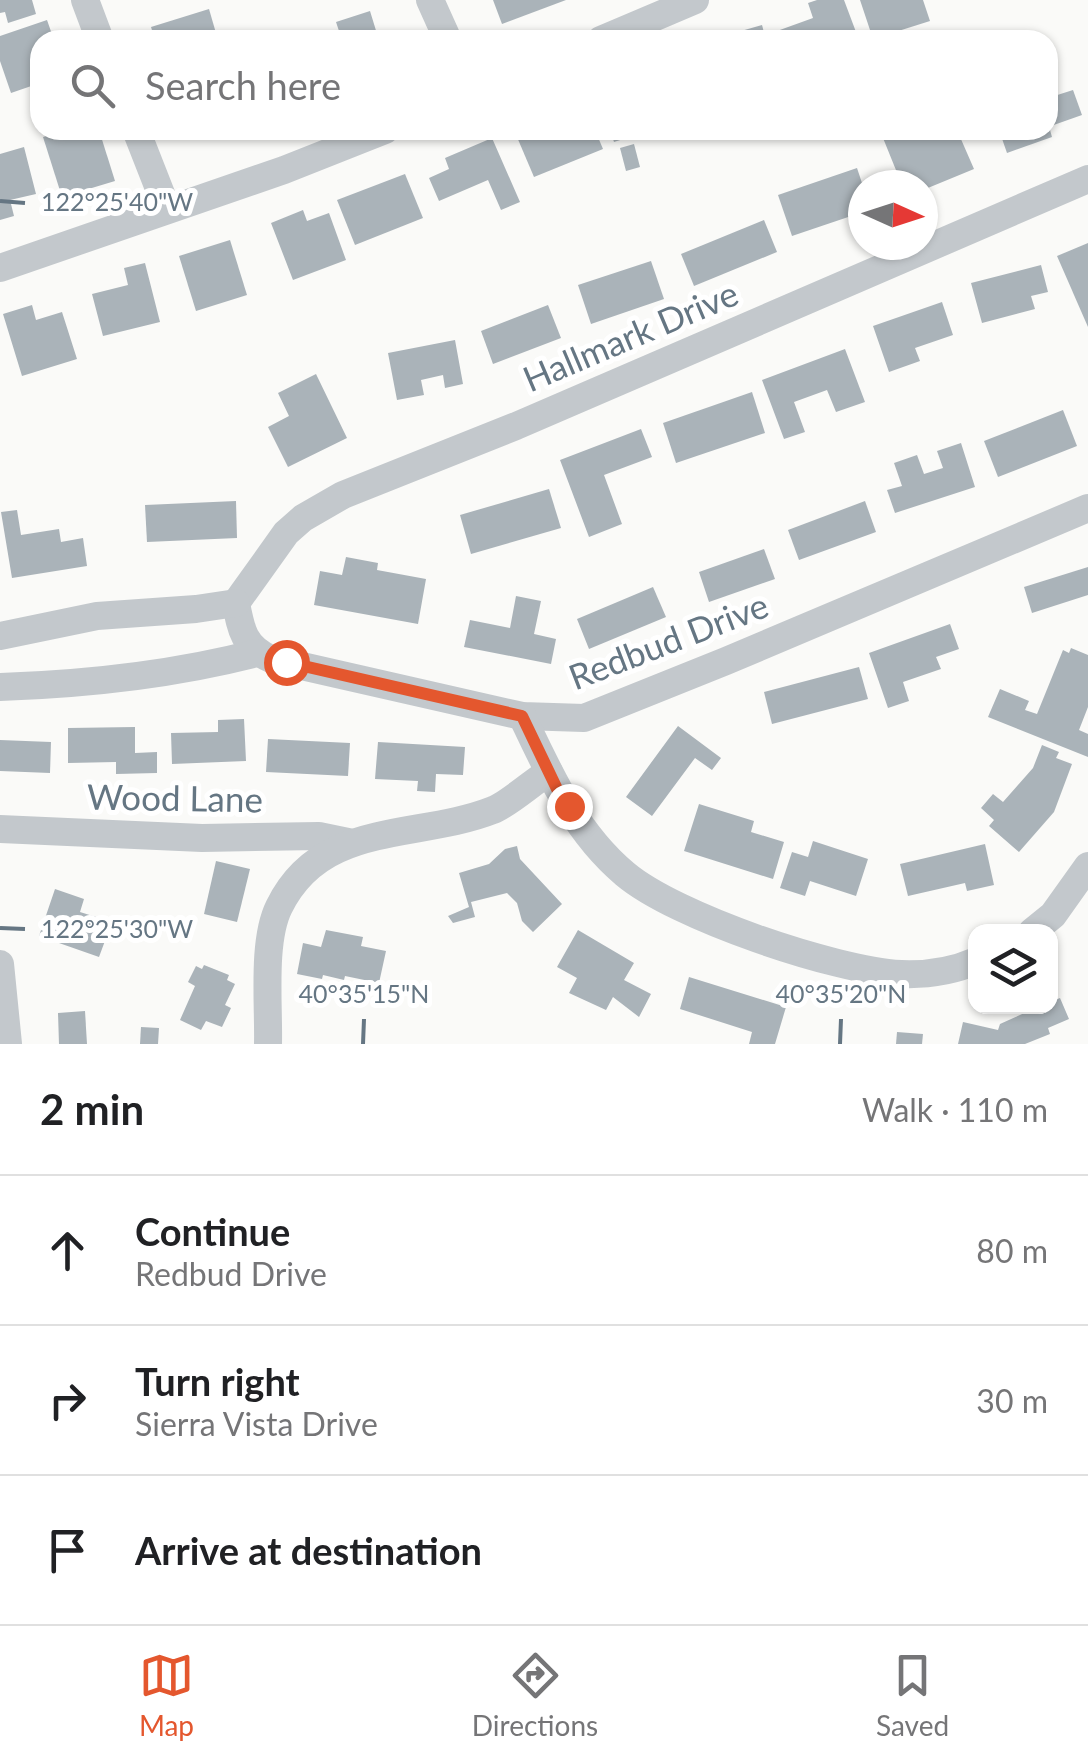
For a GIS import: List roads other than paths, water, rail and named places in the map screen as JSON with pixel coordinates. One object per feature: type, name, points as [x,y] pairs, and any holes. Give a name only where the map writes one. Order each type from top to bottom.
[{"type":"street","points":[[85,0],[96,30]]},
{"type":"street","points":[[430,0],[444,30]]},
{"type":"street","points":[[624,30],[695,0]]},
{"type":"street","points":[[140,140],[167,209]]},
{"type":"street","points":[[0,268],[284,170],[359,140]]},
{"type":"street","name":"Hallmark Drive","points":[[236,603],[286,532],[342,495],[516,426],[1088,179]]},
{"type":"street","name":"Redbud Drive","points":[[257,653],[522,716],[570,719],[598,714],[1088,508]]},
{"type":"street","points":[[0,636],[98,616],[236,603],[246,643],[257,653]]},
{"type":"street","points":[[0,687],[100,682],[195,669],[257,653]]},
{"type":"street","points":[[522,716],[549,772],[581,824],[626,875],[648,890],[742,934],[879,972],[922,974],[968,963]]},
{"type":"street","points":[[268,1044],[271,933],[278,908],[317,861],[348,842],[491,811],[549,772]]},
{"type":"street","name":"Wood Lane","points":[[0,829],[202,838],[319,836],[348,842]]},
{"type":"street","points":[[1042,924],[1053,915],[1088,866]]},
{"type":"street","points":[[0,964],[8,1044]]}]
